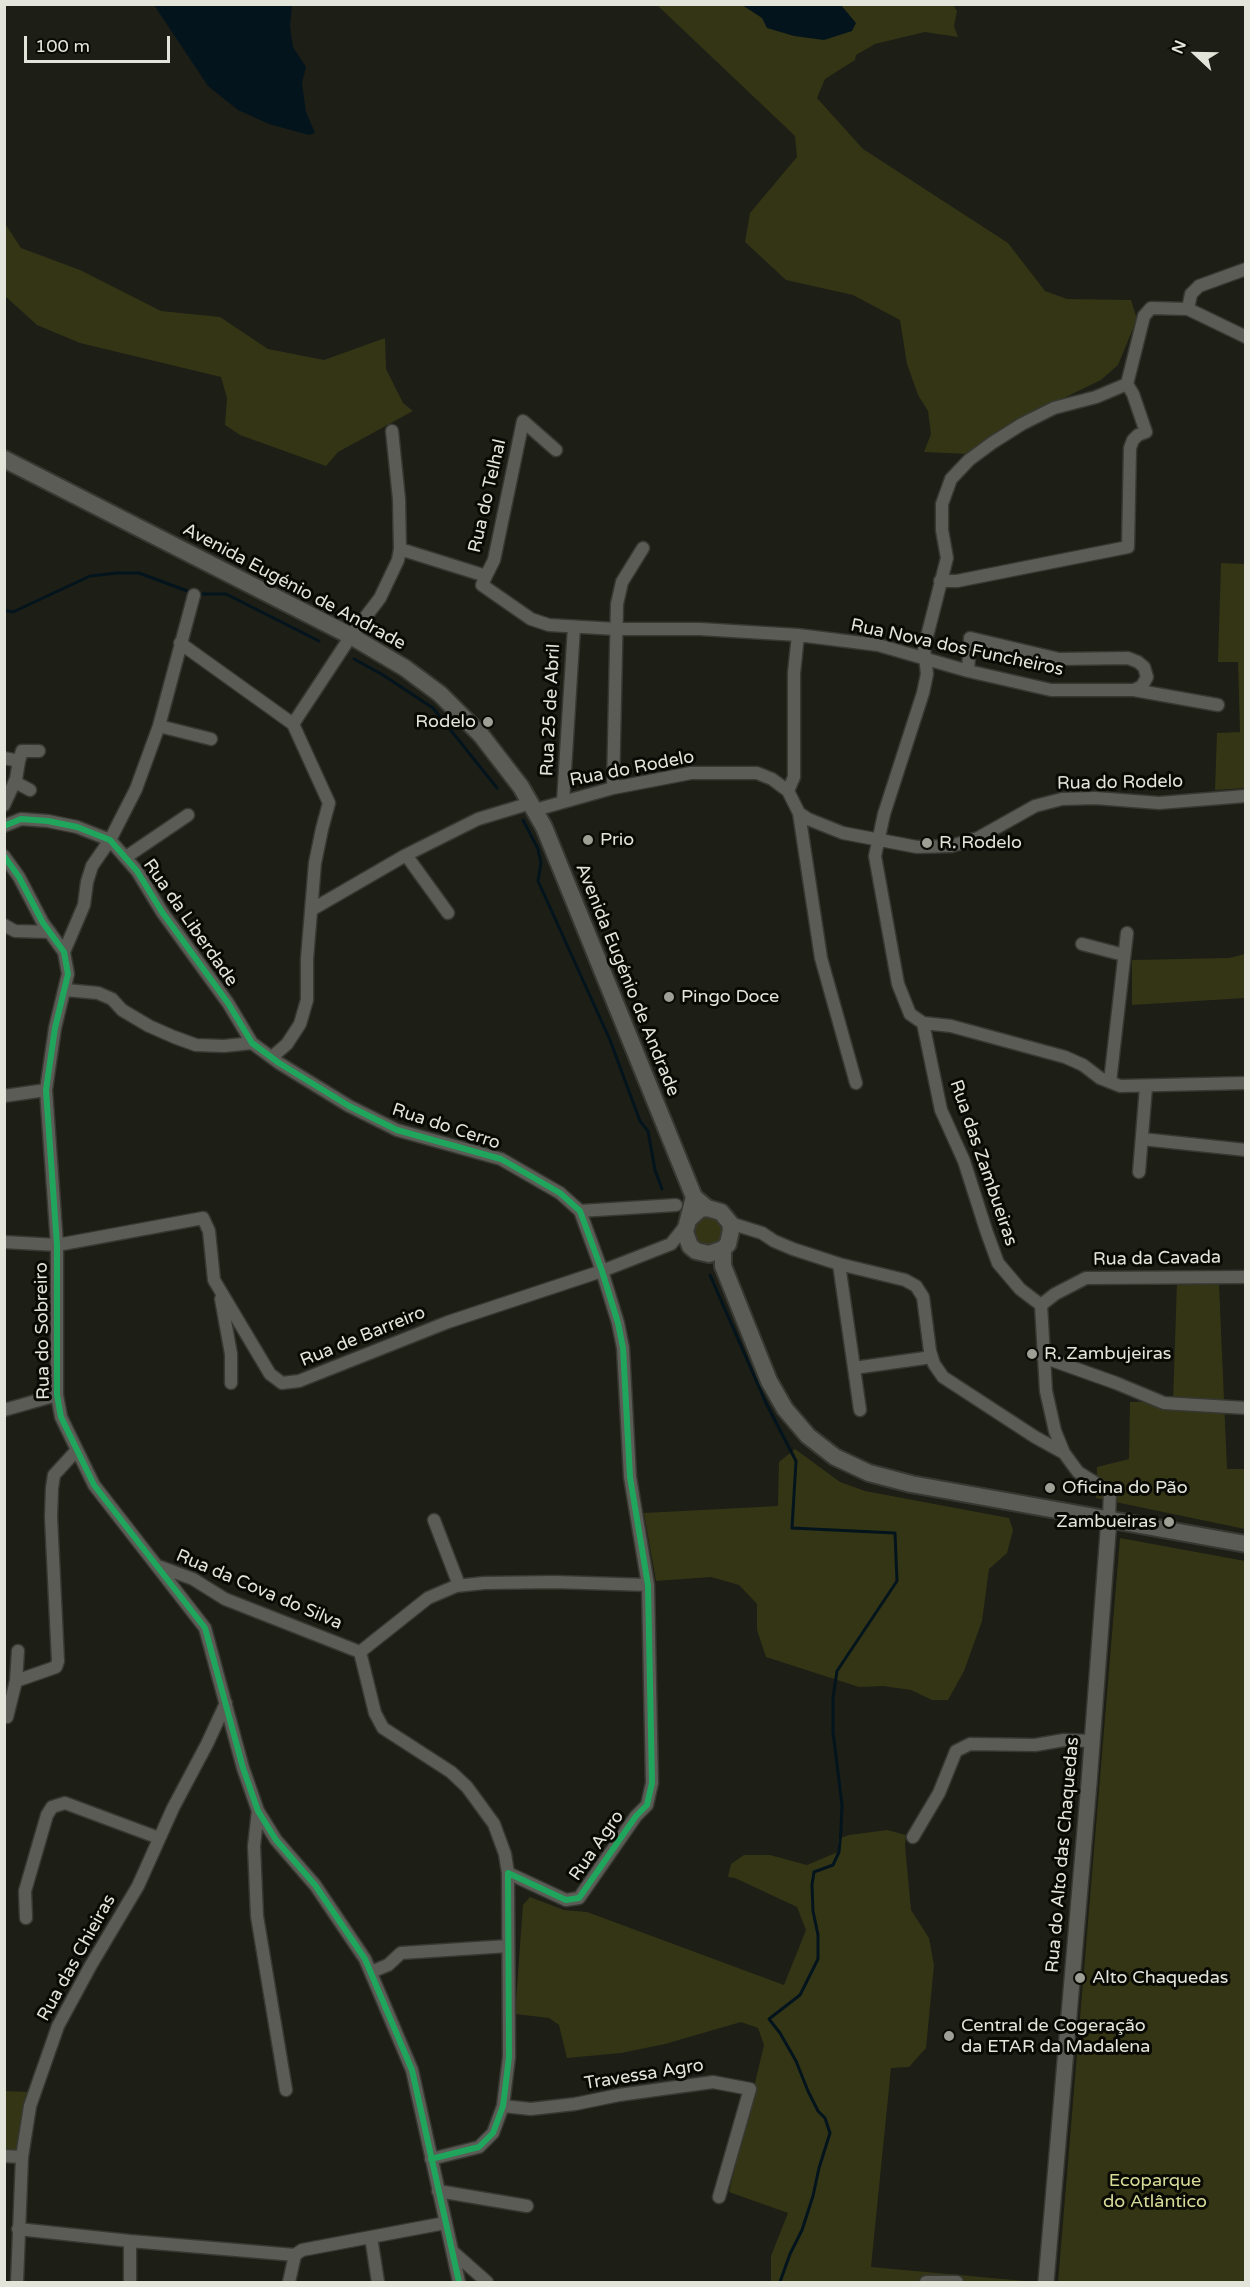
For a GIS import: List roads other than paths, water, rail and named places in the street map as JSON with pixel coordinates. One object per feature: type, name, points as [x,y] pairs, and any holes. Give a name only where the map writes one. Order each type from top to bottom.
[{"type":"main road","name":"Avenida Eugénio de Andrade","points":[[4,459],[351,636],[405,668],[440,694],[481,735],[533,806],[544,826],[694,1197],[707,1208],[721,1212],[719,1247]]},
{"type":"main road","points":[[694,1197],[687,1222],[687,1239],[719,1247],[769,1381],[780,1400],[808,1436],[835,1457],[869,1473],[911,1484],[1245,1544]]},
{"type":"main road","points":[[687,1222],[693,1213],[707,1208]]},
{"type":"street","points":[[1188,309],[1191,294],[1199,286],[1245,269]]},
{"type":"street","points":[[940,581],[957,580],[1128,547],[1130,448],[1138,435],[1146,432],[1133,394],[1127,384],[1144,316],[1151,308],[1188,309],[1245,337]]},
{"type":"street","name":"Rua das Zambueiras","points":[[1041,1305],[1020,1289],[998,1263],[964,1161],[941,1110],[923,1023],[910,1014],[898,984],[875,856],[900,760],[923,693],[927,674],[924,648],[947,558],[942,530],[942,504],[951,479],[969,460],[1022,424],[1054,408],[1096,397],[1127,384]]},
{"type":"street","name":"Rua do Telhal","points":[[400,549],[486,576],[494,560],[523,421],[556,450]]},
{"type":"street","points":[[293,724],[351,636],[380,598],[398,560],[400,549],[399,499],[392,431]]},
{"type":"street","points":[[613,788],[616,629],[622,582],[643,548]]},
{"type":"street","points":[[486,576],[482,585],[531,619],[549,625],[574,627]]},
{"type":"street","points":[[64,952],[84,905],[92,866],[110,840],[136,789],[159,726],[194,595]]},
{"type":"street","name":"Rua 25 de Abril","points":[[563,801],[574,627],[616,629]]},
{"type":"street","name":"Rua Nova dos Funcheiros","points":[[616,629],[700,629],[798,635],[878,645],[968,671],[1052,690],[1134,690],[1218,705]]},
{"type":"street","points":[[798,635],[794,673],[794,777],[788,791],[799,813],[821,958],[856,1083]]},
{"type":"street","points":[[968,671],[970,638],[1059,660],[1128,658],[1144,667],[1147,676],[1142,686],[1134,690]]},
{"type":"street","points":[[180,643],[293,724],[329,803],[315,863],[307,958],[307,1000],[300,1024],[287,1044],[272,1057]]},
{"type":"street","points":[[159,726],[211,739]]},
{"type":"street","points":[[4,805],[15,782],[22,751],[39,751]]},
{"type":"street","points":[[4,758],[19,761]]},
{"type":"street","name":"Rua do Rodelo","points":[[311,910],[406,855],[478,819],[613,788],[691,773],[756,773],[772,778],[788,791]]},
{"type":"street","points":[[15,782],[30,790]]},
{"type":"street","name":"Rua do Rodelo","points":[[799,813],[843,833],[917,847],[951,846],[978,838],[1035,806],[1062,799],[1095,798],[1159,803],[1245,796]]},
{"type":"street","points":[[126,857],[188,815]]},
{"type":"street","name":"Rua da Liberdade","points":[[4,826],[21,819],[77,827],[110,840],[126,857],[169,922],[228,1003],[252,1043]]},
{"type":"street","points":[[406,855],[448,913]]},
{"type":"street","points":[[4,856],[20,877],[43,923],[64,952]]},
{"type":"street","points":[[4,925],[15,931],[50,932]]},
{"type":"street","points":[[1110,1082],[1127,933]]},
{"type":"street","points":[[1082,944],[1124,955]]},
{"type":"street","name":"Rua do Sobreiro","points":[[64,952],[68,974],[66,990],[55,1028],[46,1090],[57,1245],[57,1395],[61,1417],[94,1485],[205,1628],[235,1739],[258,1811]]},
{"type":"street","points":[[66,990],[98,993],[112,999],[122,1010],[149,1026],[196,1044],[224,1046],[252,1043]]},
{"type":"street","points":[[923,1023],[951,1026],[1065,1057],[1120,1086],[1245,1083]]},
{"type":"street","name":"Rua do Cerro","points":[[252,1043],[349,1106],[397,1130],[501,1160],[560,1193],[580,1211],[602,1271],[623,1348],[630,1477],[648,1585]]},
{"type":"street","points":[[1139,1173],[1146,1087]]},
{"type":"street","points":[[4,1096],[46,1090]]},
{"type":"street","points":[[1142,1139],[1245,1150]]},
{"type":"street","points":[[580,1211],[676,1205]]},
{"type":"street","name":"Rua de Barreiro","points":[[57,1245],[203,1218],[209,1231],[214,1280],[270,1374],[282,1383],[299,1381],[448,1322],[602,1271],[671,1245]]},
{"type":"street","points":[[671,1245],[687,1222]]},
{"type":"street","points":[[671,1245],[719,1247],[749,1229],[793,1249],[839,1264],[905,1280],[916,1286],[923,1297],[932,1358],[943,1377],[1064,1454]]},
{"type":"street","points":[[4,1242],[57,1245]]},
{"type":"street","points":[[839,1264],[860,1410]]},
{"type":"street","name":"Rua da Cavada","points":[[1041,1305],[1055,1294],[1086,1278],[1245,1277]]},
{"type":"street","points":[[221,1292],[228,1325],[231,1383]]},
{"type":"street","points":[[1041,1305],[1046,1391],[1055,1431],[1064,1454]]},
{"type":"street","points":[[854,1368],[932,1358]]},
{"type":"street","points":[[1043,1358],[1116,1383],[1164,1403],[1245,1408]]},
{"type":"street","points":[[4,1410],[57,1395]]},
{"type":"street","points":[[16,1681],[56,1667],[58,1661],[51,1517],[52,1488],[54,1474],[76,1451]]},
{"type":"street","name":"Rua do Alto das Chaquedas","points":[[1046,2283],[1092,1741],[1110,1492],[1078,1472],[1064,1454]]},
{"type":"street","points":[[434,1520],[459,1585]]},
{"type":"street","name":"Rua da Cova do Silva","points":[[158,1566],[193,1579],[225,1599],[360,1652]]},
{"type":"street","points":[[431,2159],[479,2147],[493,2133],[503,2106],[508,2057],[508,1874],[506,1854],[494,1824],[467,1787],[451,1772],[383,1728],[375,1713],[360,1652],[428,1598],[459,1585],[555,1582],[648,1585]]},
{"type":"street","name":"Rua Agro","points":[[508,1874],[566,1900],[579,1898],[636,1816],[647,1805],[652,1783],[648,1585]]},
{"type":"street","points":[[7,1717],[16,1681],[18,1652]]},
{"type":"street","name":"Rua das Chieiras","points":[[17,2283],[22,2157],[30,2106],[58,2026],[138,1886],[159,1838],[226,1703]]},
{"type":"street","points":[[210,1737],[235,1739]]},
{"type":"street","points":[[913,1837],[939,1793],[956,1751],[970,1744],[1035,1745],[1065,1740],[1092,1741]]},
{"type":"street","points":[[26,1918],[25,1891],[47,1815],[52,1808],[65,1803],[159,1838]]},
{"type":"street","points":[[258,1811],[276,1840],[315,1885],[365,1959],[412,2070],[459,2283]]},
{"type":"street","points":[[258,1811],[254,1846],[257,1916],[286,2090]]},
{"type":"street","points":[[370,1972],[388,1965],[402,1953],[508,1946]]},
{"type":"street","name":"Travessa Agro","points":[[503,2106],[531,2109],[575,2104],[619,2095],[713,2082],[750,2089],[719,2197]]},
{"type":"street","points":[[4,2156],[22,2157]]},
{"type":"street","points":[[438,2191],[527,2206]]},
{"type":"street","points":[[18,2229],[295,2255],[303,2250],[445,2223]]},
{"type":"street","points":[[372,2237],[378,2283]]},
{"type":"street","points":[[130,2241],[130,2283]]},
{"type":"street","points":[[451,2250],[487,2283]]},
{"type":"street","points":[[289,2283],[295,2255]]},
{"type":"street","points":[[926,2282],[957,2283]]},
{"type":"water","points":[[154,5],[292,5],[290,26],[293,47],[306,67],[302,83],[306,112],[315,133],[309,135],[269,124],[238,110],[208,86]]},
{"type":"water","points":[[742,5],[841,5],[856,23],[852,31],[824,40],[794,36],[767,28],[762,18]]},
{"type":"waterway","points":[[4,610],[13,612],[90,576],[117,573],[139,573],[190,592]]},
{"type":"waterway","points":[[199,594],[226,594],[319,641]]},
{"type":"waterway","points":[[354,659],[433,708],[497,788]]},
{"type":"waterway","points":[[523,820],[538,849],[541,863],[538,881],[610,1040],[640,1121],[648,1131],[655,1170],[662,1189]]},
{"type":"waterway","points":[[710,1275],[766,1403],[796,1461],[792,1528],[895,1533],[897,1581],[837,1671],[833,1698],[833,1732],[842,1805],[841,1830],[839,1852],[833,1865],[814,1872],[813,1911],[818,1935],[818,1959],[800,1995],[769,2019],[796,2061],[808,2091],[818,2111],[825,2118],[830,2133],[802,2230],[780,2282]]},
{"type":"place","name":"Rodelo","points":[[488,722]]},
{"type":"place","name":"Prio","points":[[588,840]]},
{"type":"place","name":"R. Rodelo","points":[[927,843]]},
{"type":"place","name":"Pingo Doce","points":[[669,997]]},
{"type":"place","name":"R. Zambujeiras","points":[[1032,1354]]},
{"type":"place","name":"Oficina do Pão","points":[[1050,1488]]},
{"type":"place","name":"Zambueiras","points":[[1169,1522]]},
{"type":"place","name":"Alto Chaquedas","points":[[1080,1978]]},
{"type":"place","name":"Central de Cogeração da ETAR da Madalena","points":[[949,2036]]},
{"type":"park label","name":"Ecoparque do Atlântico","points":[[1155,2191]]}]
